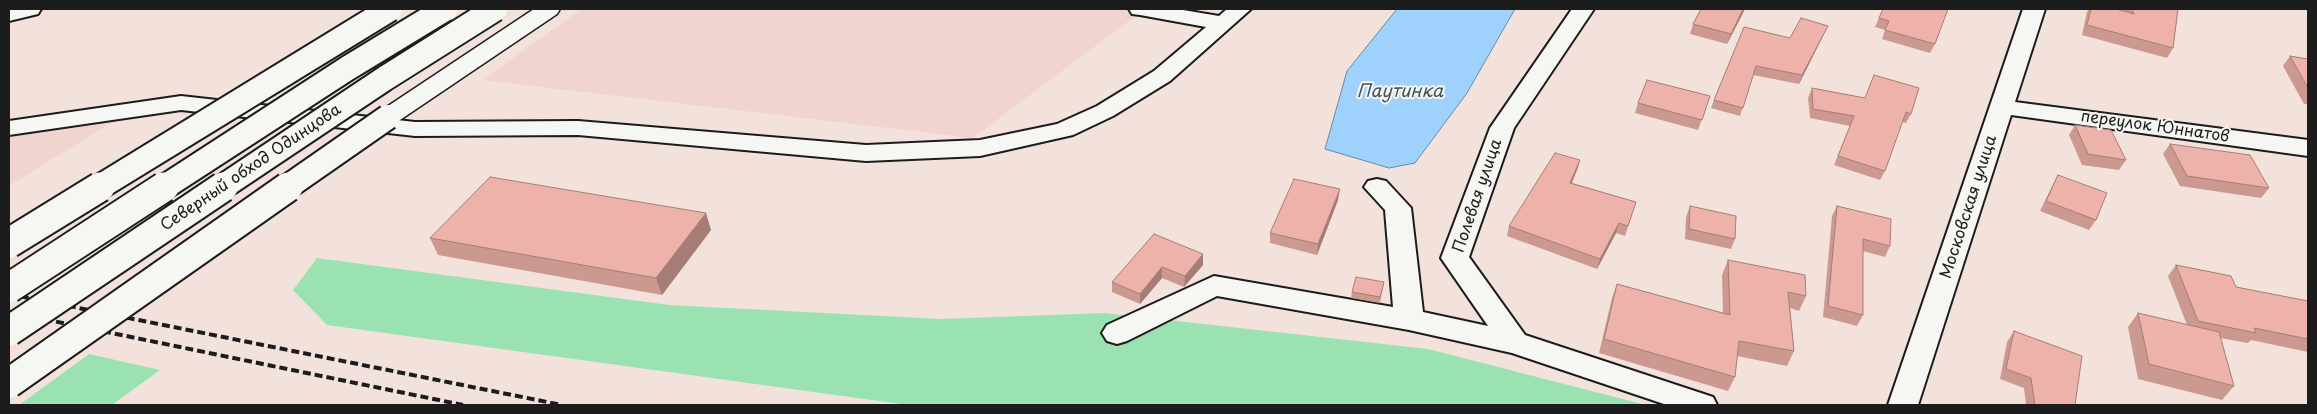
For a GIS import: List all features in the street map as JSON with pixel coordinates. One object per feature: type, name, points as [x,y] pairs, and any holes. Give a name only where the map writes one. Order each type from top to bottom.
[{"type":"main road","points":[[9,243],[390,9]]},
{"type":"main road","name":"Северный обход Одинцова","points":[[9,288],[348,68],[445,9]]},
{"type":"main road","name":"Северный обход Одинцова","points":[[9,331],[375,85],[495,9]]},
{"type":"main road","points":[[9,383],[416,97],[549,9]]},
{"type":"street","points":[[9,14],[30,9]]},
{"type":"street","points":[[1140,9],[1231,16]]},
{"type":"street","name":"Полевая улица","points":[[1515,343],[1455,258],[1502,128],[1583,9]]},
{"type":"street","name":"Московская улица","points":[[1903,405],[2034,9]]},
{"type":"street","points":[[9,128],[182,103],[415,129],[578,128],[866,153],[980,148],[1064,130],[1105,111],[1162,76],[1231,16]]},
{"type":"street","name":"переулок Юннатов","points":[[2002,107],[2308,148]]},
{"type":"street","points":[[1377,188],[1398,208],[1408,320]]},
{"type":"street","points":[[1116,333],[1214,286],[1408,320],[1515,343],[1702,405]]},
{"type":"shaded area","points":[[582,9],[1145,9],[973,138],[482,80]]},
{"type":"shaded area","points":[[114,121],[9,186],[9,132]]},
{"type":"green space","points":[[317,258],[669,305],[941,319],[1105,313],[1428,349],[1646,405],[908,405],[327,325],[293,290]]},
{"type":"green space","points":[[89,354],[160,370],[112,405],[19,405]]},
{"type":"water","name":"Паутинка","points":[[1397,9],[1515,9],[1467,93],[1415,163],[1389,168],[1325,149],[1347,71]]},
{"type":"building","points":[[1701,9],[1743,9],[1731,34],[1693,24]]},
{"type":"building","points":[[1883,9],[1948,9],[1935,44],[1885,30],[1889,21],[1879,18]]},
{"type":"building","points":[[2091,9],[2116,9],[2134,14],[2132,9],[2178,9],[2173,48],[2087,25]]},
{"type":"building","points":[[1801,18],[1828,26],[1802,75],[1756,66],[1743,108],[1714,100],[1744,27],[1790,38]]},
{"type":"building","points":[[2290,56],[2308,59],[2308,88]]},
{"type":"building","points":[[1874,75],[1919,88],[1911,114],[1906,112],[1885,171],[1838,156],[1854,116],[1813,109],[1812,88],[1865,98]]},
{"type":"building","points":[[1647,80],[1710,96],[1702,120],[1638,103]]},
{"type":"building","points":[[2075,125],[2111,130],[2126,160],[2088,154]]},
{"type":"building","points":[[2170,144],[2250,155],[2269,188],[2187,176]]},
{"type":"building","points":[[1555,153],[1580,160],[1570,183],[1636,202],[1628,226],[1619,223],[1600,259],[1509,226]]},
{"type":"building","points":[[2058,175],[2107,193],[2096,220],[2046,201]]},
{"type":"building","points":[[490,177],[706,213],[656,278],[430,238]]},
{"type":"building","points":[[1294,179],[1340,189],[1318,244],[1270,233]]},
{"type":"building","points":[[1690,206],[1736,216],[1735,239],[1689,229]]},
{"type":"building","points":[[1837,206],[1891,219],[1890,246],[1863,239],[1863,315],[1828,306]]},
{"type":"building","points":[[1154,234],[1203,254],[1185,276],[1162,267],[1140,294],[1112,282]]},
{"type":"building","points":[[1728,260],[1805,275],[1806,296],[1788,292],[1794,351],[1739,341],[1735,377],[1604,339],[1617,284],[1730,315]]},
{"type":"building","points":[[2176,265],[2231,276],[2236,287],[2308,301],[2308,339],[2254,328],[2256,333],[2198,321]]},
{"type":"building","points":[[1356,277],[1384,282],[1380,297],[1352,292]]},
{"type":"building","points":[[2138,313],[2219,332],[2234,386],[2149,364]]},
{"type":"building","points":[[2014,331],[2082,356],[2075,405],[2035,405],[2031,378],[2006,369]]},
{"type":"railway","points":[[9,294],[562,405]]},
{"type":"railway","points":[[9,312],[463,405]]}]
